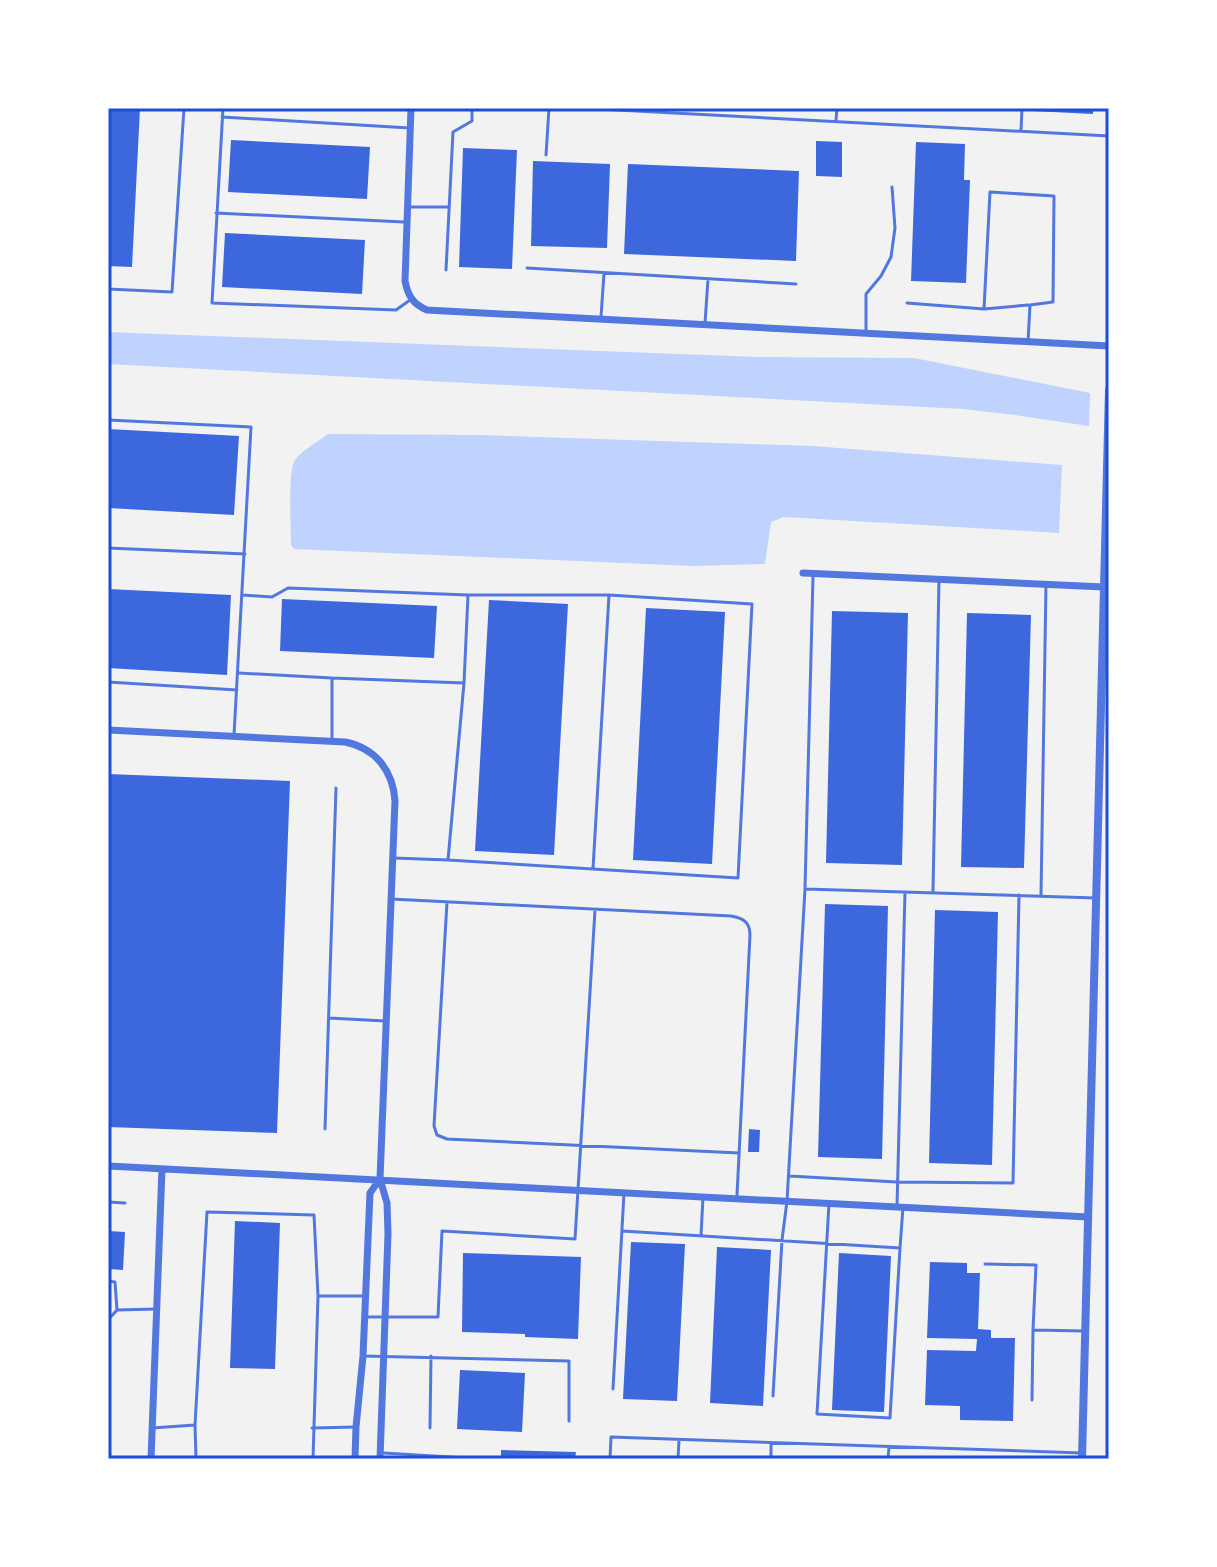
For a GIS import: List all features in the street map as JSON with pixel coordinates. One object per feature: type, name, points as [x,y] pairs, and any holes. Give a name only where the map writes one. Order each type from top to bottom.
[{"type":"street","points":[[411,108],[405,281],[411,299],[427,310],[1109,346]]},
{"type":"street","points":[[1082,1456],[1109,390]]},
{"type":"street","points":[[803,573],[1104,587]]},
{"type":"street","points":[[108,730],[355,744],[373,754],[388,772],[394,791],[380,1179],[387,1203],[388,1234],[380,1456]]},
{"type":"street","points":[[108,1166],[1088,1217]]},
{"type":"street","points":[[151,1459],[162,1169]]},
{"type":"street","points":[[355,1459],[370,1193],[380,1179]]},
{"type":"lane","points":[[108,289],[172,292],[184,108]]},
{"type":"lane","points":[[223,108],[212,303],[396,310],[411,299]]},
{"type":"lane","points":[[446,270],[453,132],[472,121],[472,108]]},
{"type":"lane","points":[[546,155],[549,108]]},
{"type":"lane","points":[[579,108],[1109,136]]},
{"type":"lane","points":[[836,121],[837,108]]},
{"type":"lane","points":[[1021,131],[1022,108]]},
{"type":"lane","points":[[222,117],[410,128]]},
{"type":"lane","points":[[866,333],[866,294],[891,257],[895,228],[892,187]]},
{"type":"lane","points":[[907,303],[984,309],[1053,302],[1054,196],[990,192],[984,309]]},
{"type":"lane","points":[[408,207],[449,207]]},
{"type":"lane","points":[[216,213],[407,222]]},
{"type":"lane","points":[[527,268],[796,284]]},
{"type":"lane","points":[[601,319],[604,273]]},
{"type":"lane","points":[[705,324],[708,279]]},
{"type":"lane","points":[[1028,342],[1030,305]]},
{"type":"lane","points":[[108,420],[251,427],[234,736]]},
{"type":"lane","points":[[108,548],[245,554]]},
{"type":"lane","points":[[773,1396],[805,889],[812,577],[817,573]]},
{"type":"lane","points":[[933,893],[939,579]]},
{"type":"lane","points":[[1041,896],[1046,584]]},
{"type":"lane","points":[[243,595],[272,597],[288,588],[468,595],[609,595],[752,604],[738,878],[392,858]]},
{"type":"lane","points":[[448,860],[464,683],[468,595]]},
{"type":"lane","points":[[593,869],[609,595]]},
{"type":"lane","points":[[239,673],[464,683]]},
{"type":"lane","points":[[332,678],[332,742]]},
{"type":"lane","points":[[108,682],[237,690]]},
{"type":"lane","points":[[325,1129],[336,788]]},
{"type":"lane","points":[[805,889],[1096,898]]},
{"type":"lane","points":[[829,1203],[817,1414],[890,1418],[900,1248],[897,1182],[905,892]]},
{"type":"lane","points":[[788,1176],[897,1182],[1013,1183],[1019,895]]},
{"type":"lane","points":[[391,899],[731,916],[747,923],[750,935],[736,1198]]},
{"type":"lane","points":[[447,902],[435,1131],[441,1137],[739,1153]]},
{"type":"lane","points":[[364,1317],[438,1317],[442,1231],[575,1239],[595,910]]},
{"type":"lane","points":[[329,1018],[386,1021]]},
{"type":"lane","points":[[613,1389],[624,1193]]},
{"type":"lane","points":[[701,1236],[703,1197]]},
{"type":"lane","points":[[108,1202],[125,1203]]},
{"type":"lane","points":[[221,1459],[196,1458],[195,1425],[207,1212],[314,1215],[318,1296],[313,1459]]},
{"type":"lane","points":[[622,1231],[900,1248]]},
{"type":"lane","points":[[985,1264],[1036,1265],[1032,1400]]},
{"type":"lane","points":[[108,1281],[115,1282],[117,1310],[108,1320]]},
{"type":"lane","points":[[318,1296],[366,1296]]},
{"type":"lane","points":[[117,1310],[157,1309]]},
{"type":"lane","points":[[1033,1330],[1085,1331]]},
{"type":"lane","points":[[363,1356],[569,1361],[569,1421]]},
{"type":"lane","points":[[430,1428],[431,1356]]},
{"type":"lane","points":[[152,1428],[195,1425]]},
{"type":"lane","points":[[312,1428],[356,1427]]},
{"type":"lane","points":[[610,1459],[611,1437],[1082,1456]]},
{"type":"lane","points":[[678,1459],[679,1440]]},
{"type":"lane","points":[[771,1443],[771,1459]]},
{"type":"lane","points":[[888,1459],[889,1447]]},
{"type":"lane","points":[[380,1456],[483,1459]]},
{"type":"water","points":[[108,332],[758,357],[914,358],[1090,393],[1089,426],[963,409],[108,364]]},
{"type":"water","points":[[328,434],[480,435],[812,446],[1062,465],[1059,533],[784,517],[771,522],[765,564],[693,566],[294,549],[291,545],[292,468],[297,458]]},
{"type":"building","points":[[108,108],[140,108],[132,267],[108,266]]},
{"type":"building","points":[[1032,108],[1093,108],[1093,114],[1032,111]]},
{"type":"building","points":[[231,140],[370,147],[367,199],[228,192]]},
{"type":"building","points":[[816,141],[842,142],[842,177],[816,176]]},
{"type":"building","points":[[916,142],[965,144],[964,180],[970,180],[966,283],[911,281]]},
{"type":"building","points":[[463,148],[517,150],[512,269],[459,267]]},
{"type":"building","points":[[533,161],[610,164],[607,248],[531,246]]},
{"type":"building","points":[[628,164],[799,171],[796,261],[624,254]]},
{"type":"building","points":[[225,233],[365,240],[362,294],[222,287]]},
{"type":"building","points":[[108,429],[239,436],[234,515],[108,508]]},
{"type":"building","points":[[108,589],[231,595],[227,675],[108,668]]},
{"type":"building","points":[[282,599],[437,606],[434,658],[280,651]]},
{"type":"building","points":[[489,600],[568,604],[554,855],[475,851]]},
{"type":"building","points":[[646,608],[725,612],[712,864],[633,860]]},
{"type":"building","points":[[832,611],[908,613],[902,865],[826,863]]},
{"type":"building","points":[[967,613],[1031,615],[1024,868],[961,867]]},
{"type":"building","points":[[108,774],[290,781],[277,1133],[108,1127]]},
{"type":"building","points":[[825,904],[888,906],[882,1159],[818,1157]]},
{"type":"building","points":[[935,910],[998,912],[992,1165],[929,1163]]},
{"type":"building","points":[[749,1129],[760,1130],[759,1152],[748,1152]]},
{"type":"building","points":[[235,1221],[280,1223],[275,1369],[230,1368]]},
{"type":"building","points":[[108,1231],[125,1232],[123,1270],[108,1269]]},
{"type":"building","points":[[631,1242],[685,1244],[677,1401],[623,1399]]},
{"type":"building","points":[[717,1247],[771,1250],[763,1406],[710,1403]]},
{"type":"building","points":[[463,1253],[581,1257],[578,1339],[462,1332]]},
{"type":"building","points":[[839,1253],[891,1256],[884,1412],[832,1410]]},
{"type":"building","points":[[930,1262],[967,1263],[967,1273],[980,1273],[978,1329],[991,1330],[991,1338],[1015,1338],[1013,1421],[960,1420],[960,1406],[925,1405],[927,1350],[976,1351],[977,1339],[927,1338]]},
{"type":"building","points":[[460,1370],[525,1373],[522,1432],[457,1429]]},
{"type":"building","points":[[501,1450],[576,1452],[575,1459],[501,1459]]}]
